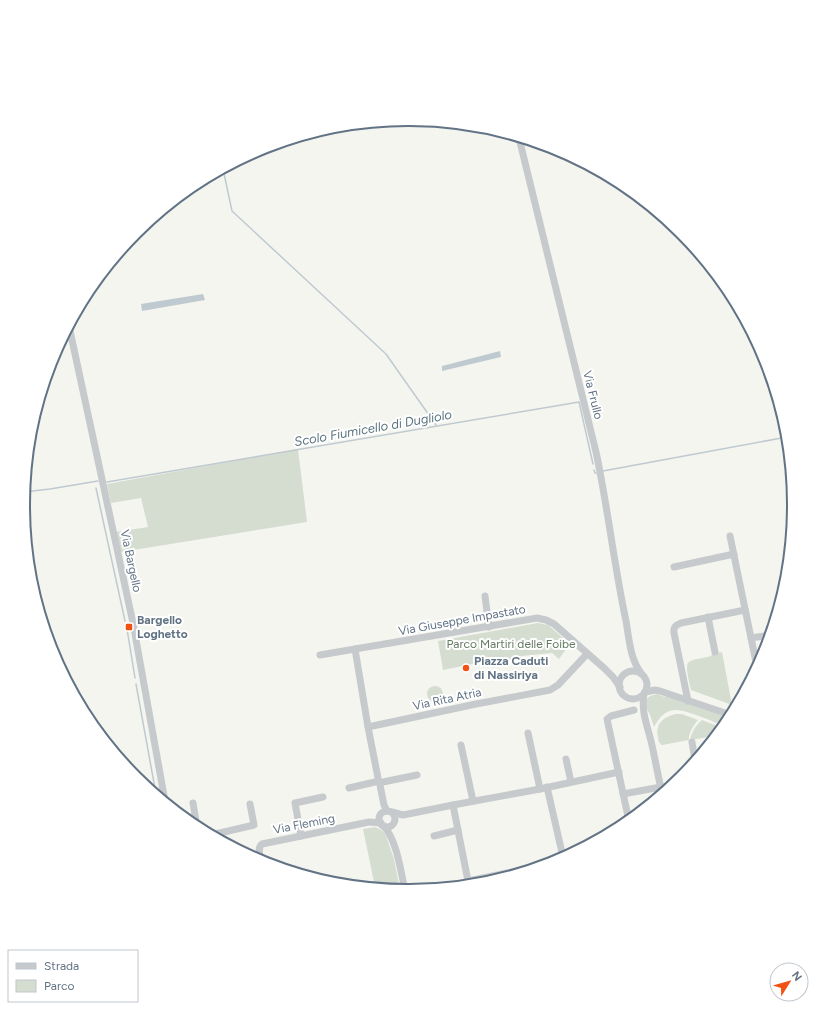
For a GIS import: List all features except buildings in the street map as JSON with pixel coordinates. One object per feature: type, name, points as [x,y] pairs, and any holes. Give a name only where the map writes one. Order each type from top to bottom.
[{"type":"street","name":"Via Frullo","points":[[520,144],[596,452],[620,594],[633,660],[641,674]]},
{"type":"street","name":"Via Bargello","points":[[71,335],[134,623],[164,794]]},
{"type":"street","points":[[730,536],[755,657]]},
{"type":"street","points":[[674,567],[734,554]]},
{"type":"street","points":[[485,596],[490,626]]},
{"type":"street","points":[[688,701],[674,628],[676,625],[681,623],[745,610]]},
{"type":"street","points":[[708,617],[715,652]]},
{"type":"street","name":"Via Giuseppe Impastato","points":[[320,655],[537,618],[554,624],[614,677],[620,687]]},
{"type":"street","points":[[751,638],[763,636]]},
{"type":"street","points":[[355,649],[384,815],[397,852],[404,884]]},
{"type":"street","name":"Via Rita Atria","points":[[368,728],[476,704],[550,690],[561,683],[588,654]]},
{"type":"street","points":[[633,660],[626,674],[620,681],[620,687],[624,695],[636,699],[645,693],[655,690],[724,713]]},
{"type":"street","name":"Via Giuseppe Impastato","points":[[604,668],[616,674],[626,674]]},
{"type":"street","points":[[626,674],[633,671],[641,674],[660,691]]},
{"type":"street","points":[[646,680],[647,686],[643,700],[643,712],[661,787]]},
{"type":"street","points":[[630,698],[643,712]]},
{"type":"street","points":[[627,814],[607,719],[611,716],[634,710]]},
{"type":"street","points":[[528,733],[561,851]]},
{"type":"street","points":[[692,742],[694,754]]},
{"type":"street","points":[[461,746],[473,801]]},
{"type":"street","points":[[566,759],[571,782]]},
{"type":"street","points":[[384,815],[403,815],[619,772]]},
{"type":"street","points":[[349,788],[417,775]]},
{"type":"street","points":[[623,794],[657,790]]},
{"type":"street","points":[[301,836],[295,803],[323,797]]},
{"type":"street","points":[[192,803],[195,818]]},
{"type":"street","points":[[218,832],[254,825],[250,804]]},
{"type":"street","points":[[453,805],[467,878]]},
{"type":"street","points":[[384,815],[394,817],[391,837]]},
{"type":"street","name":"Via Fleming","points":[[260,853],[259,847],[262,844],[369,822],[384,815],[389,826],[403,815]]},
{"type":"street","points":[[434,836],[458,830]]},
{"type":"green space","points":[[298,449],[307,522],[121,552],[116,532],[148,527],[141,498],[111,503],[107,484]]},
{"type":"green space","name":"Parco Martiri delle Foibe","points":[[538,623],[548,625],[570,644],[559,659],[552,653],[522,656],[513,660],[492,660],[443,670],[438,641]]},
{"type":"green space","points":[[722,652],[731,702],[730,704],[691,690],[687,667],[689,662],[711,656],[712,654]]},
{"type":"green space","points":[[432,686],[438,686],[443,691],[441,700],[438,702],[432,702],[427,697],[427,691]]},
{"type":"green space","points":[[657,694],[665,696],[723,716],[717,723],[680,710],[671,710],[662,716],[654,727],[645,705],[648,697]]},
{"type":"green space","points":[[676,714],[682,714],[698,720],[690,732],[689,740],[662,745],[658,740],[657,732],[659,724],[664,719]]},
{"type":"green space","points":[[702,720],[716,725],[707,737],[690,740],[697,725]]},
{"type":"green space","points":[[375,827],[384,832],[394,859],[399,884],[374,882],[363,829]]},
{"type":"shaded area","points":[[203,294],[205,300],[142,311],[141,304]]},
{"type":"shaded area","points":[[500,351],[501,357],[442,371],[442,366]]},
{"type":"waterway","points":[[224,174],[232,211],[386,354],[436,425]]},
{"type":"waterway","name":"Scolo Fiumicello di Dugliolo","points":[[107,482],[579,402],[593,464]]},
{"type":"waterway","name":"Scolo Fiumicello di Dugliolo","points":[[603,471],[781,438]]},
{"type":"waterway","name":"Scolo Fiumicello di Dugliolo","points":[[594,470],[596,473]]},
{"type":"waterway","name":"Scolo Fiumicello di Dugliolo","points":[[31,491],[98,481]]},
{"type":"waterway","points":[[96,488],[125,621]]},
{"type":"waterway","points":[[127,629],[135,678]]},
{"type":"waterway","points":[[136,684],[154,786]]},
{"type":"place","name":"Bargello Loghetto","points":[[129,627]]},
{"type":"place","name":"Piazza Caduti di Nassiriya","points":[[466,668]]}]
